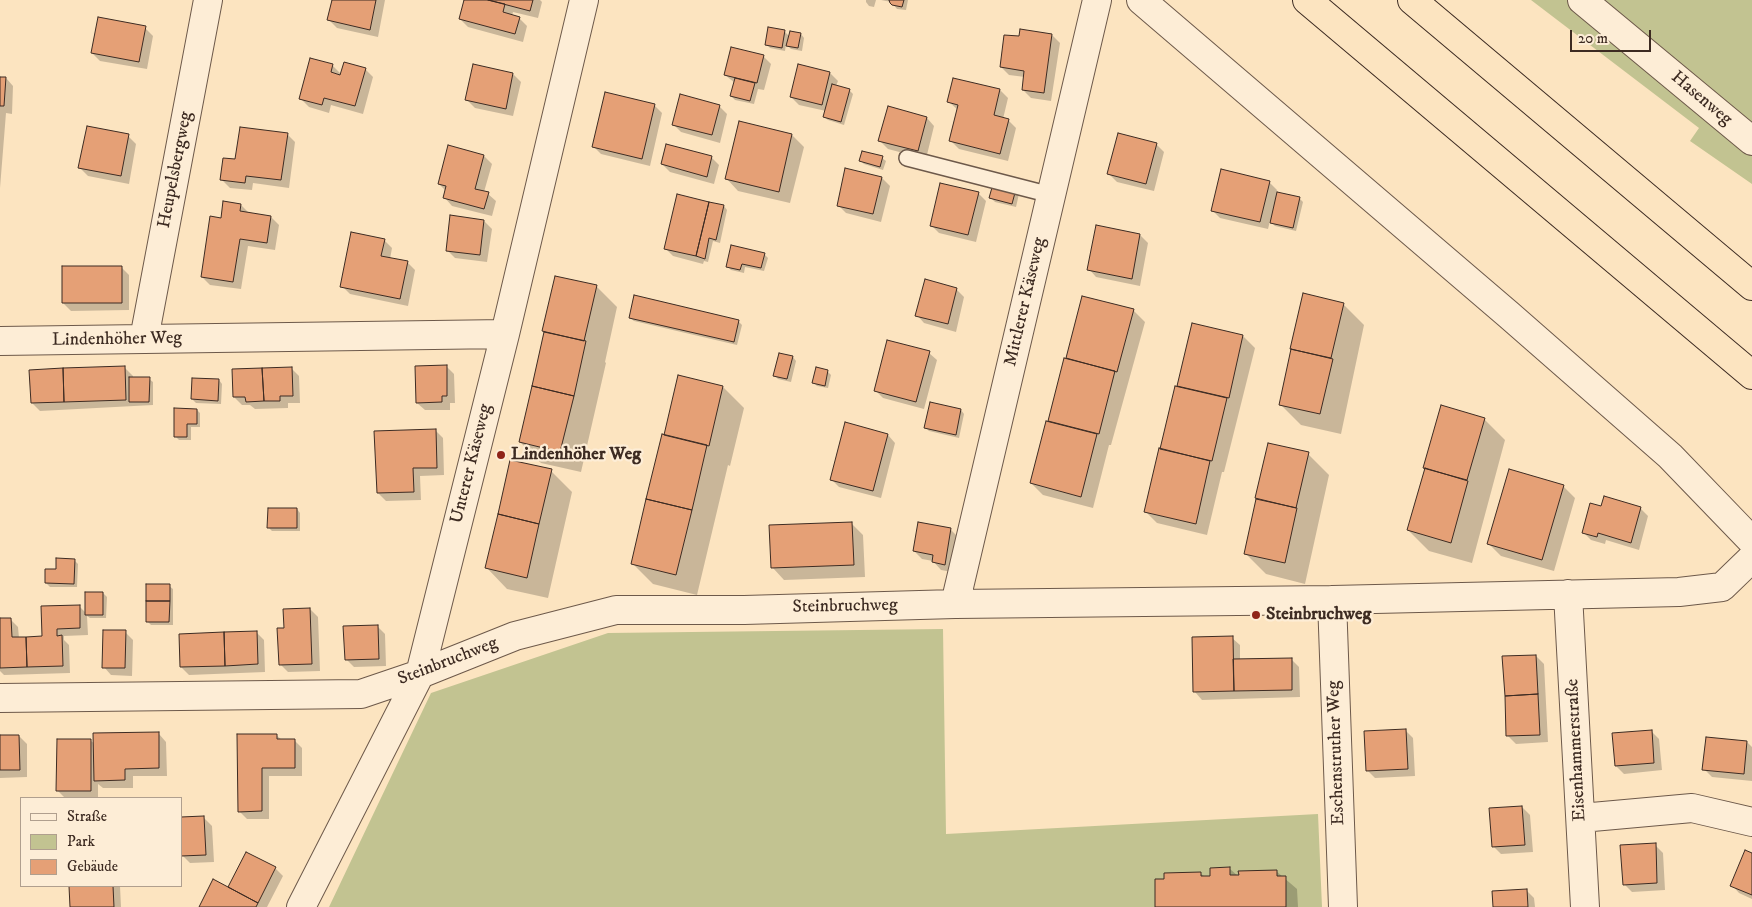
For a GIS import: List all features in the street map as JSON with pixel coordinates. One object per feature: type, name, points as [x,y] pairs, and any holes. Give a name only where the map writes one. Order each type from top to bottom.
[{"type":"highway","points":[[1307,0],[1752,375]]},
{"type":"highway","points":[[1412,0],[1752,286]]},
{"type":"street","name":"Heupelsbergweg","points":[[144,339],[208,0]]},
{"type":"street","name":"Unterer Käseweg","points":[[301,907],[420,674],[505,334],[584,0]]},
{"type":"street","name":"Mittlerer Käseweg","points":[[955,604],[1097,0]]},
{"type":"street","points":[[1142,0],[1510,315],[1670,456],[1752,541]]},
{"type":"street","name":"Hasenweg","points":[[1582,0],[1752,141]]},
{"type":"street","name":"Lindenhöher Weg","points":[[0,341],[505,334]]},
{"type":"street","name":"Steinbruchweg","points":[[0,698],[361,694],[420,674],[515,636],[616,610],[744,610],[955,604],[1332,600],[1679,592],[1722,587],[1752,558]]},
{"type":"street","name":"Eisenhammerstraße","points":[[1568,594],[1585,907]]},
{"type":"street","name":"Eschenstruther Weg","points":[[1332,600],[1343,907]]},
{"type":"street","points":[[1581,818],[1692,808],[1752,822]]},
{"type":"lane","points":[[907,158],[1051,194]]},
{"type":"green space","points":[[1531,0],[1752,0],[1752,184],[1690,141],[1699,128]]},
{"type":"green space","points":[[943,629],[946,834],[1318,814],[1322,907],[329,907],[431,693],[608,633]]},
{"type":"building","points":[[332,0],[376,0],[370,30],[327,20]]},
{"type":"building","points":[[464,0],[488,0],[505,4],[503,12],[520,17],[515,34],[459,19]]},
{"type":"building","points":[[488,0],[533,0],[530,11]]},
{"type":"building","points":[[889,0],[904,0],[902,7],[892,5]]},
{"type":"building","points":[[98,17],[146,26],[139,62],[91,53]]},
{"type":"building","points":[[768,27],[785,30],[782,48],[765,45]]},
{"type":"building","points":[[1020,29],[1052,34],[1044,93],[1022,90],[1024,71],[1000,67],[1004,35],[1019,36]]},
{"type":"building","points":[[790,31],[801,33],[798,48],[786,46]]},
{"type":"building","points":[[731,47],[764,55],[757,83],[724,75]]},
{"type":"building","points":[[310,58],[333,64],[331,72],[340,75],[344,62],[366,68],[355,106],[324,98],[322,105],[299,99]]},
{"type":"building","points":[[473,64],[513,73],[506,109],[465,100]]},
{"type":"building","points":[[798,64],[830,72],[822,105],[790,97]]},
{"type":"building","points":[[0,77],[6,77],[4,106],[0,106]]},
{"type":"building","points":[[735,78],[755,83],[750,101],[730,96]]},
{"type":"building","points":[[953,78],[1000,89],[994,115],[1009,119],[1000,154],[949,141],[958,105],[947,102]]},
{"type":"building","points":[[832,84],[850,89],[841,122],[823,117]]},
{"type":"building","points":[[605,92],[655,104],[642,159],[592,147]]},
{"type":"building","points":[[680,94],[720,105],[712,135],[672,125]]},
{"type":"building","points":[[888,106],[927,117],[918,151],[878,141]]},
{"type":"building","points":[[739,121],[792,134],[779,192],[725,179]]},
{"type":"building","points":[[87,126],[129,134],[121,176],[78,168]]},
{"type":"building","points":[[240,127],[288,133],[281,180],[246,176],[245,183],[220,180],[223,158],[235,159]]},
{"type":"building","points":[[1118,133],[1157,143],[1146,184],[1107,174]]},
{"type":"building","points":[[666,144],[712,156],[707,177],[661,164]]},
{"type":"building","points":[[448,145],[484,155],[475,189],[489,192],[484,209],[443,198],[446,186],[438,184]]},
{"type":"building","points":[[862,151],[883,156],[880,167],[859,161]]},
{"type":"building","points":[[845,168],[882,177],[873,214],[837,206]]},
{"type":"building","points":[[1221,169],[1270,181],[1260,222],[1211,211]]},
{"type":"building","points":[[940,183],[979,192],[968,235],[930,226]]},
{"type":"building","points":[[993,184],[1016,189],[1012,204],[989,198]]},
{"type":"building","points":[[1277,192],[1300,197],[1293,228],[1270,223]]},
{"type":"building","points":[[677,194],[709,202],[696,256],[664,249]]},
{"type":"building","points":[[223,201],[241,204],[240,211],[271,216],[267,243],[240,239],[233,282],[201,277],[210,216],[221,218]]},
{"type":"building","points":[[709,202],[724,205],[716,240],[709,238],[705,259],[696,256]]},
{"type":"building","points":[[450,215],[484,220],[480,255],[446,251]]},
{"type":"building","points":[[1096,225],[1140,234],[1132,279],[1087,270]]},
{"type":"building","points":[[351,232],[385,239],[381,256],[408,261],[400,299],[340,287]]},
{"type":"building","points":[[731,245],[765,253],[761,268],[742,264],[740,270],[726,267]]},
{"type":"building","points":[[62,266],[122,266],[122,303],[62,303]]},
{"type":"building","points":[[555,276],[597,285],[584,341],[542,331]]},
{"type":"building","points":[[925,279],[957,288],[948,324],[915,316]]},
{"type":"building","points":[[1303,293],[1344,303],[1331,358],[1290,349]]},
{"type":"building","points":[[634,295],[739,320],[734,342],[629,318]]},
{"type":"building","points":[[1082,296],[1134,309],[1117,372],[1066,358]]},
{"type":"building","points":[[1192,323],[1243,335],[1229,398],[1177,386]]},
{"type":"building","points":[[544,332],[586,341],[574,396],[532,386]]},
{"type":"building","points":[[887,340],[930,351],[916,402],[874,391]]},
{"type":"building","points":[[1291,349],[1333,359],[1320,414],[1279,405]]},
{"type":"building","points":[[779,353],[793,356],[787,379],[773,376]]},
{"type":"building","points":[[1064,358],[1115,371],[1099,434],[1048,421]]},
{"type":"building","points":[[447,365],[447,396],[442,396],[442,402],[416,403],[415,366]]},
{"type":"building","points":[[125,366],[126,400],[64,402],[63,368]]},
{"type":"building","points":[[292,367],[293,396],[280,396],[280,401],[264,401],[262,368]]},
{"type":"building","points":[[816,367],[828,370],[825,386],[812,383]]},
{"type":"building","points":[[63,368],[64,402],[31,403],[29,370]]},
{"type":"building","points":[[262,368],[264,401],[246,402],[245,397],[233,397],[232,369]]},
{"type":"building","points":[[678,375],[723,386],[709,446],[664,435]]},
{"type":"building","points":[[129,377],[150,377],[149,402],[129,402]]},
{"type":"building","points":[[192,378],[219,379],[218,401],[191,399]]},
{"type":"building","points":[[532,386],[574,396],[560,452],[519,442]]},
{"type":"building","points":[[1175,386],[1227,398],[1212,461],[1160,449]]},
{"type":"building","points":[[930,402],[961,409],[956,435],[924,428]]},
{"type":"building","points":[[1441,405],[1485,418],[1467,480],[1423,468]]},
{"type":"building","points":[[174,408],[197,409],[197,424],[187,424],[187,437],[174,437]]},
{"type":"building","points":[[1046,421],[1097,434],[1081,497],[1030,483]]},
{"type":"building","points":[[845,422],[888,434],[873,491],[830,480]]},
{"type":"building","points":[[436,429],[437,468],[413,468],[414,492],[377,493],[374,431]]},
{"type":"building","points":[[662,434],[707,445],[692,510],[646,499]]},
{"type":"building","points":[[1268,443],[1309,452],[1296,508],[1255,498]]},
{"type":"building","points":[[1159,448],[1210,461],[1196,524],[1144,512]]},
{"type":"building","points":[[510,460],[552,469],[539,524],[498,514]]},
{"type":"building","points":[[1425,468],[1468,481],[1451,543],[1407,530]]},
{"type":"building","points":[[1509,469],[1564,485],[1542,560],[1487,544]]},
{"type":"building","points":[[1604,496],[1641,507],[1631,543],[1598,533],[1597,537],[1582,533],[1590,503],[1601,506]]},
{"type":"building","points":[[646,499],[692,510],[676,575],[631,564]]},
{"type":"building","points":[[1256,499],[1297,508],[1285,563],[1244,554]]},
{"type":"building","points":[[268,508],[297,508],[297,528],[267,528]]},
{"type":"building","points":[[498,514],[539,524],[527,578],[485,568]]},
{"type":"building","points":[[852,522],[854,565],[771,568],[769,525]]},
{"type":"building","points":[[918,522],[951,528],[945,565],[932,562],[933,555],[913,551]]},
{"type":"building","points":[[56,558],[75,559],[74,584],[45,583],[45,569],[56,569]]},
{"type":"building","points":[[146,584],[170,584],[170,601],[146,601]]},
{"type":"building","points":[[85,592],[103,592],[103,615],[85,615]]},
{"type":"building","points":[[146,601],[170,601],[169,622],[146,622]]},
{"type":"building","points":[[80,605],[80,628],[57,629],[57,636],[62,635],[63,666],[27,667],[26,637],[42,636],[41,606]]},
{"type":"building","points":[[310,608],[312,664],[279,665],[277,628],[284,628],[283,609]]},
{"type":"building","points":[[0,618],[11,618],[12,637],[26,637],[27,667],[0,668]]},
{"type":"building","points":[[378,625],[379,659],[345,660],[343,626]]},
{"type":"building","points":[[103,630],[126,630],[125,668],[102,668]]},
{"type":"building","points":[[257,631],[258,664],[225,666],[224,632]]},
{"type":"building","points":[[224,632],[225,666],[180,667],[179,634]]},
{"type":"building","points":[[1233,636],[1234,691],[1193,692],[1192,637]]},
{"type":"building","points":[[1536,655],[1538,694],[1505,696],[1502,656]]},
{"type":"building","points":[[1292,658],[1292,690],[1234,691],[1233,659]]},
{"type":"building","points":[[1538,694],[1540,735],[1506,736],[1505,696]]},
{"type":"building","points":[[1406,729],[1408,769],[1366,771],[1364,731]]},
{"type":"building","points":[[1652,730],[1654,763],[1615,766],[1612,733]]},
{"type":"building","points":[[159,732],[159,768],[125,769],[125,780],[94,781],[93,733]]},
{"type":"building","points":[[237,734],[277,734],[277,739],[295,739],[295,768],[262,768],[262,811],[238,812]]},
{"type":"building","points":[[0,735],[19,735],[20,770],[0,770]]},
{"type":"building","points":[[1706,737],[1747,741],[1744,774],[1702,770]]},
{"type":"building","points":[[57,739],[91,739],[91,791],[56,791]]},
{"type":"building","points":[[1522,806],[1525,845],[1492,847],[1489,808]]},
{"type":"building","points":[[204,816],[206,855],[182,856],[182,817]]},
{"type":"building","points":[[1656,843],[1657,883],[1623,885],[1620,845]]},
{"type":"building","points":[[1745,850],[1752,853],[1752,895],[1730,886]]},
{"type":"building","points":[[246,852],[276,867],[258,903],[228,887]]},
{"type":"building","points":[[1230,867],[1230,875],[1239,875],[1238,871],[1277,870],[1277,876],[1286,876],[1286,907],[1155,907],[1155,879],[1164,879],[1164,873],[1201,872],[1201,876],[1210,876],[1210,868]]},
{"type":"building","points":[[213,879],[258,903],[256,907],[199,907]]},
{"type":"building","points":[[69,887],[113,887],[114,907],[70,907]]},
{"type":"building","points":[[1527,889],[1528,907],[1493,907],[1492,891]]},
{"type":"place","name":"Lindenhöher Weg","points":[[501,455]]},
{"type":"place","name":"Steinbruchweg","points":[[1256,615]]}]
